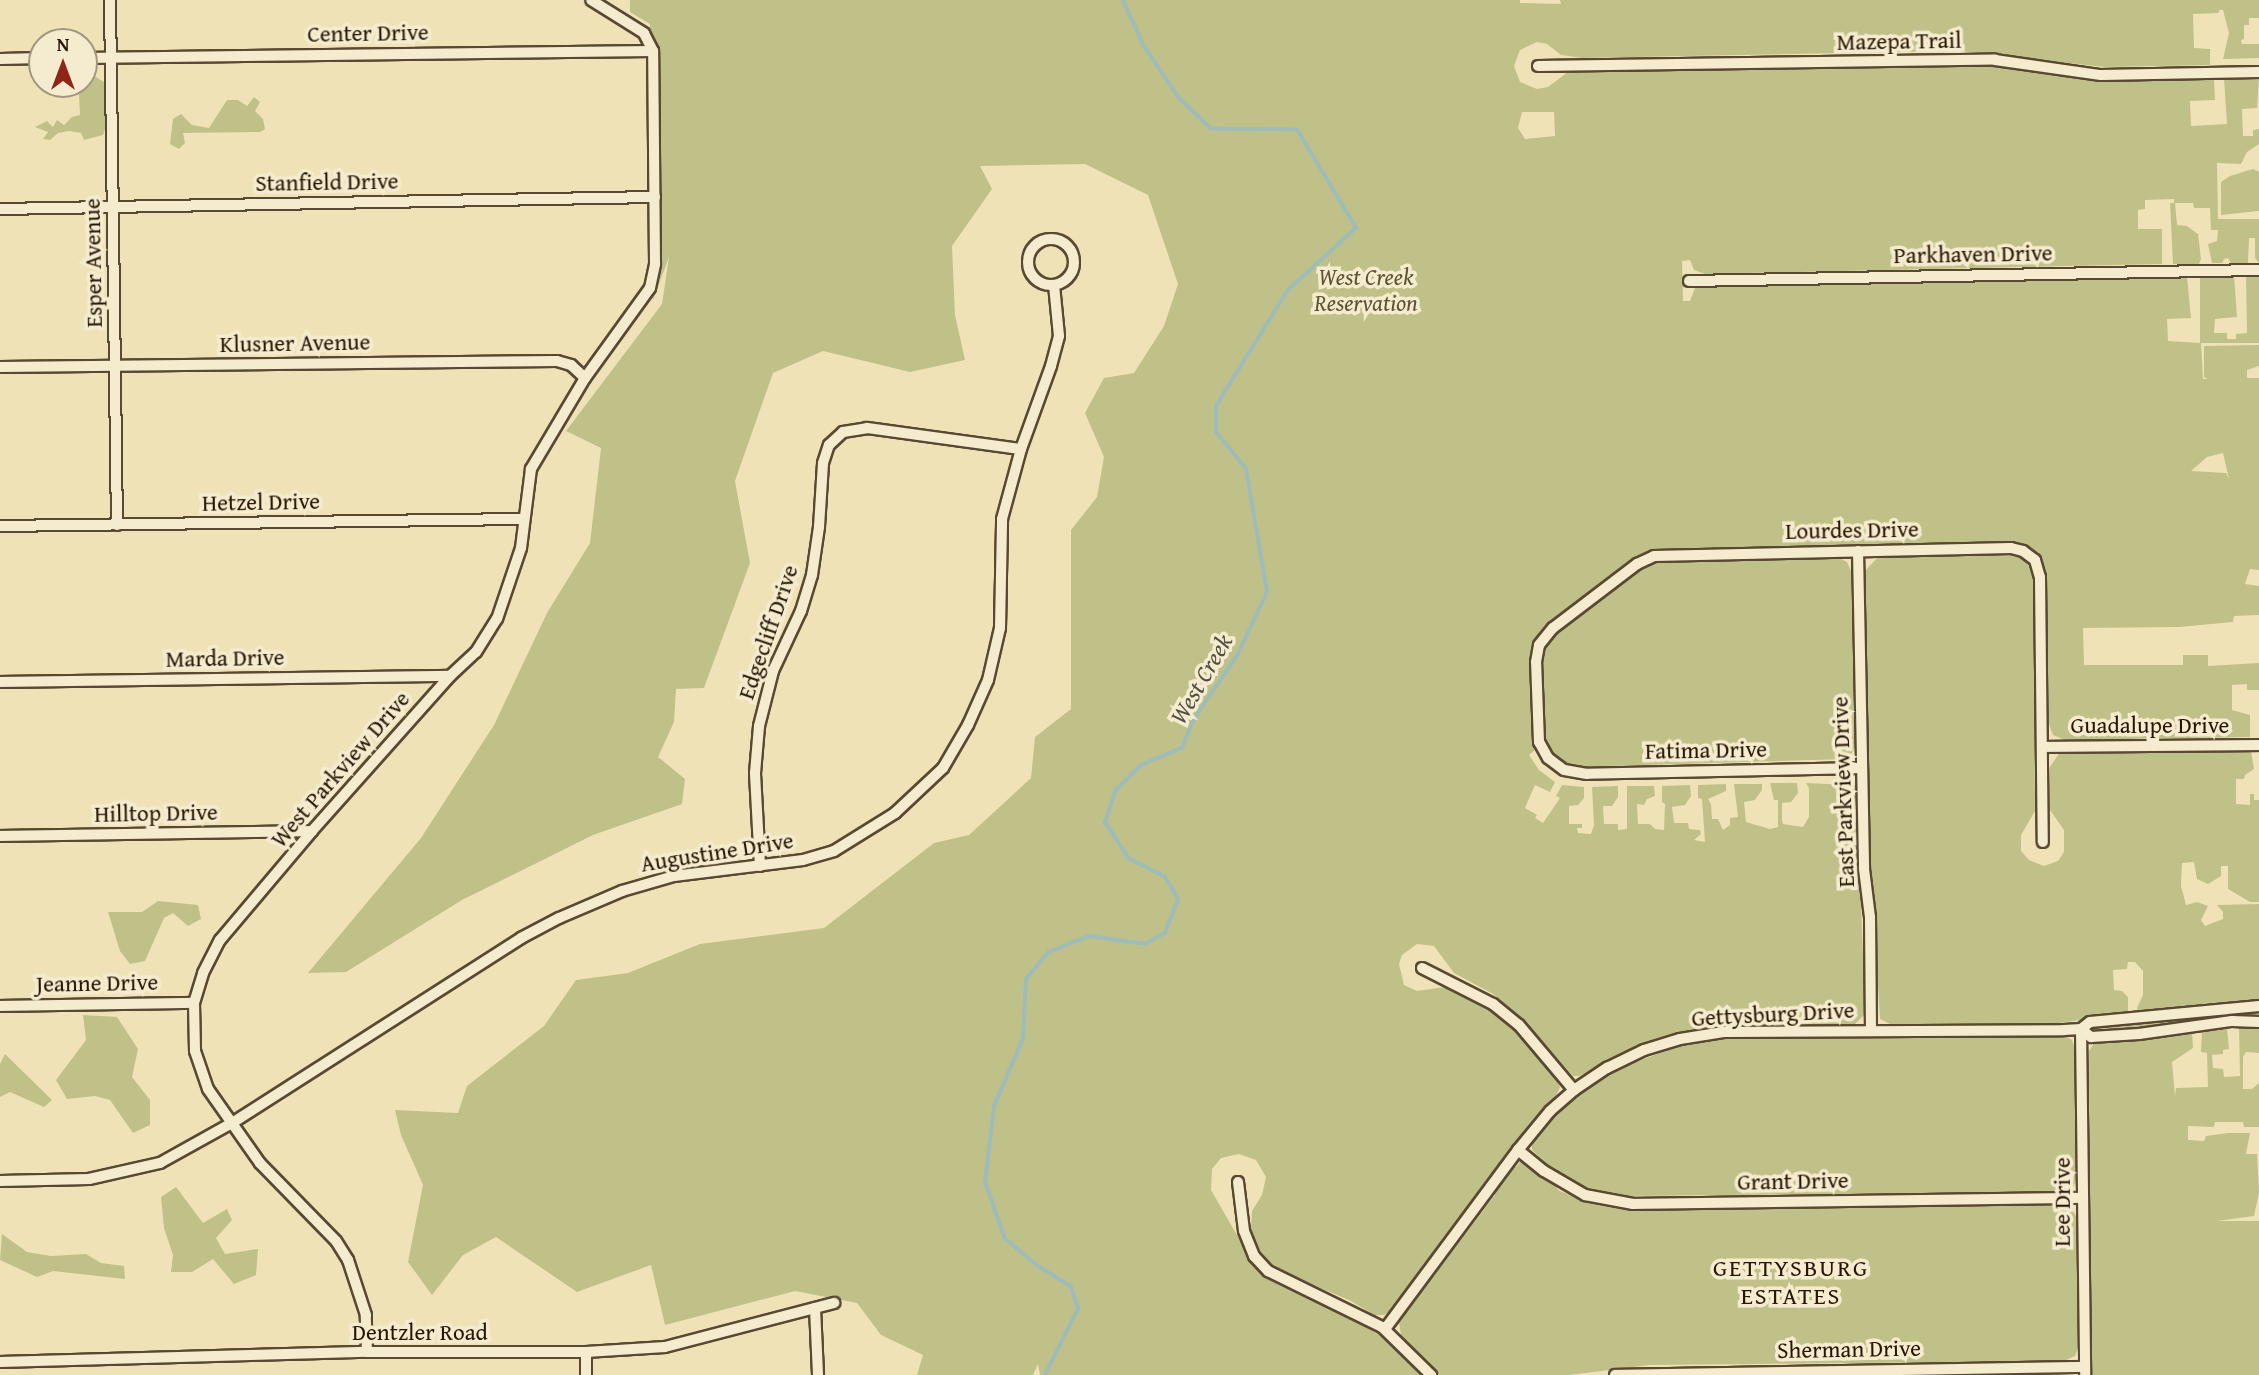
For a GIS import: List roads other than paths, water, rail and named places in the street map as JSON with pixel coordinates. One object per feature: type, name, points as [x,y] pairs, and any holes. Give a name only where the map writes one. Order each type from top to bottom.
[{"type":"street","name":"Esper Avenue","points":[[110,0],[117,525]]},
{"type":"street","points":[[591,0],[644,33],[653,51]]},
{"type":"street","name":"Center Drive","points":[[98,57],[653,51]]},
{"type":"street","name":"West Parkview Drive","points":[[367,1352],[366,1315],[348,1261],[336,1241],[260,1163],[208,1089],[195,1051],[194,1003],[203,973],[220,940],[312,831],[450,676],[476,652],[497,619],[520,548],[531,469],[585,378],[650,288],[655,264],[653,51]]},
{"type":"street","points":[[0,59],[28,58]]},
{"type":"street","name":"Mazepa Trail","points":[[1538,66],[1995,61],[2101,75],[2259,72]]},
{"type":"street","name":"Stanfield Drive","points":[[0,209],[654,197]]},
{"type":"street","points":[[1047,240],[1065,244],[1073,260],[1069,276],[1054,285],[1040,282],[1028,266],[1034,246],[1047,240]]},
{"type":"street","name":"Parkhaven Drive","points":[[1689,281],[2259,270]]},
{"type":"street","name":"Augustine Drive","points":[[0,1181],[89,1179],[160,1163],[232,1123],[520,938],[559,918],[622,891],[674,876],[803,860],[834,851],[895,813],[943,768],[968,725],[988,680],[1000,628],[1002,519],[1021,449],[1051,366],[1059,335],[1054,285]]},
{"type":"street","name":"Klusner Avenue","points":[[0,367],[557,361],[571,365],[585,378]]},
{"type":"street","name":"Edgecliff Drive","points":[[760,866],[755,773],[759,726],[773,671],[800,611],[812,575],[818,542],[823,463],[829,445],[843,432],[867,428],[1021,449]]},
{"type":"street","name":"Hetzel Drive","points":[[0,526],[522,519]]},
{"type":"street","name":"Lourdes Drive","points":[[1553,764],[1540,747],[1537,733],[1536,663],[1539,645],[1553,628],[1637,564],[1662,555],[2011,548],[2033,556],[2040,576],[2043,842]]},
{"type":"street","name":"East Parkview Drive","points":[[1858,551],[1871,1030]]},
{"type":"street","name":"Marda Drive","points":[[0,682],[450,676]]},
{"type":"street","name":"Guadalupe Drive","points":[[2042,747],[2259,746]]},
{"type":"street","name":"Fatima Drive","points":[[1553,764],[1564,771],[1581,774],[1862,768]]},
{"type":"street","name":"Hilltop Drive","points":[[0,836],[312,831]]},
{"type":"street","points":[[1422,968],[1493,1004],[1519,1025],[1574,1090]]},
{"type":"street","name":"Jeanne Drive","points":[[0,1006],[194,1003]]},
{"type":"street","name":"Gettysburg Drive","points":[[1385,1329],[1517,1150],[1550,1111],[1574,1090],[1615,1064],[1644,1050],[1680,1039],[1723,1032],[2081,1029],[2090,1022],[2259,1006]]},
{"type":"street","name":"Gettysburg Drive","points":[[2081,1029],[2091,1037],[2139,1034],[2232,1021],[2259,1022]]},
{"type":"street","name":"Lee Drive","points":[[2081,1029],[2085,1371]]},
{"type":"street","name":"Grant Drive","points":[[1517,1150],[1544,1171],[1585,1195],[1633,1203],[2083,1198]]},
{"type":"street","points":[[1238,1182],[1244,1231],[1254,1256],[1268,1270],[1385,1329],[1431,1375]]},
{"type":"street","name":"Dentzler Road","points":[[0,1362],[367,1352],[586,1352],[665,1347],[834,1303]]},
{"type":"street","points":[[815,1308],[818,1375]]},
{"type":"street","points":[[586,1352],[586,1375]]},
{"type":"street","name":"Sherman Drive","points":[[1615,1375],[2085,1371]]},
{"type":"waterway","name":"West Creek","points":[[1045,1375],[1078,1309],[1071,1287],[1040,1268],[1005,1239],[985,1182],[994,1106],[1023,1039],[1026,979],[1049,952],[1089,936],[1145,944],[1165,933],[1178,899],[1165,877],[1129,859],[1105,822],[1116,790],[1141,765],[1182,748],[1194,719],[1237,656],[1267,592],[1246,469],[1216,432],[1216,406],[1288,290],[1356,228],[1297,130],[1211,129],[1178,97],[1143,45],[1123,0]]},
{"type":"district","name":"GETTYSBURG ESTATES","points":[[1791,1282]]},
{"type":"park label","name":"West Creek Reservation","points":[[1366,290]]}]
